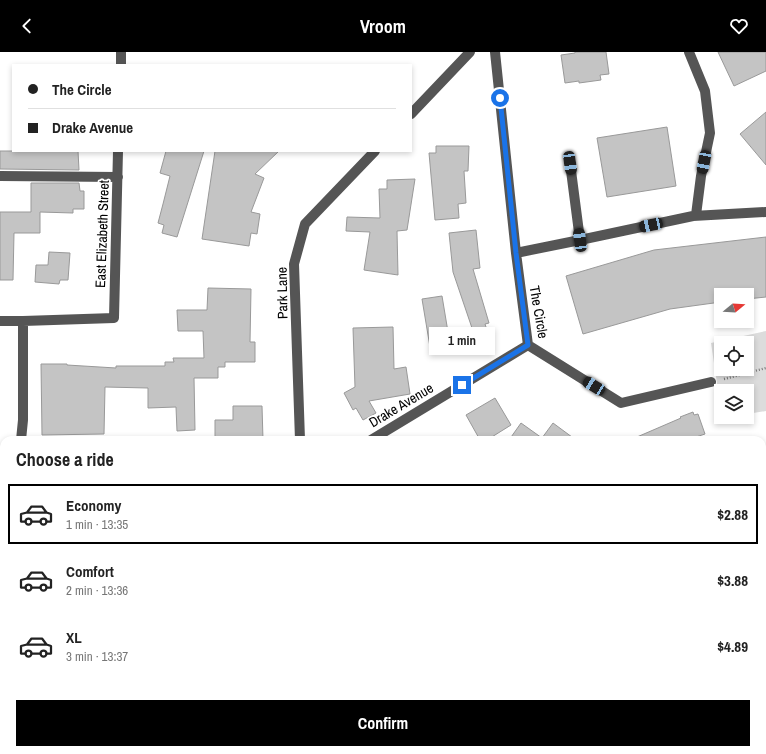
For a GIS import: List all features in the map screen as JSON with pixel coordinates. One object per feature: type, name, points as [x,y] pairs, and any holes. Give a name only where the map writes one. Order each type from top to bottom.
[{"type":"street","points":[[121,52],[121,64]]},
{"type":"street","points":[[412,113],[470,52]]},
{"type":"street","name":"The Circle","points":[[495,52],[516,253],[528,345],[621,403],[711,382]]},
{"type":"street","points":[[689,52],[705,91],[710,133],[701,176],[696,215]]},
{"type":"street","name":"East Elizabeth Street","points":[[23,321],[114,318],[118,152]]},
{"type":"street","name":"Park Lane","points":[[300,436],[294,264],[305,224],[374,152]]},
{"type":"street","points":[[570,163],[580,240]]},
{"type":"street","points":[[0,176],[118,177]]},
{"type":"street","points":[[516,253],[696,215],[766,212]]},
{"type":"street","points":[[0,321],[23,321],[23,420],[21,436]]},
{"type":"street","name":"Drake Avenue","points":[[377,436],[528,345]]},
{"type":"street","points":[[0,754],[94,754]]},
{"type":"path","points":[[711,382],[766,368]]},
{"type":"shaded area","points":[[766,331],[766,411],[754,413],[754,384],[717,384],[716,376],[754,376],[754,336],[743,336]]},
{"type":"shaded area","points":[[714,342],[714,363],[711,343]]},
{"type":"building","points":[[575,52],[606,52],[609,74],[600,75],[601,80],[565,83],[561,55]]},
{"type":"building","points":[[718,52],[766,52],[766,71],[734,86]]},
{"type":"building","points":[[766,112],[766,165],[740,134]]},
{"type":"building","points":[[667,127],[676,186],[607,197],[597,138]]},
{"type":"building","points":[[436,146],[469,146],[468,171],[464,171],[466,203],[458,204],[459,218],[435,220],[429,153],[436,153]]},
{"type":"building","points":[[0,151],[78,152],[79,170],[0,169]]},
{"type":"building","points":[[166,152],[204,152],[177,237],[162,233],[164,225],[158,223],[170,176],[160,173]]},
{"type":"building","points":[[215,152],[278,152],[255,174],[264,178],[251,212],[260,214],[257,234],[251,233],[249,246],[202,239]]},
{"type":"building","points":[[415,179],[407,230],[397,231],[398,275],[364,270],[370,232],[346,231],[347,217],[380,218],[379,189],[387,189],[387,180]]},
{"type":"building","points":[[31,183],[79,183],[80,191],[84,191],[84,209],[73,209],[73,213],[40,212],[40,233],[14,233],[13,280],[0,280],[0,212],[31,212]]},
{"type":"building","points":[[476,230],[480,268],[473,269],[489,323],[485,324],[487,330],[474,334],[453,272],[449,233]]},
{"type":"building","points":[[766,237],[766,297],[754,298],[754,288],[714,288],[714,303],[670,309],[583,334],[566,276],[654,250]]},
{"type":"building","points":[[49,252],[70,253],[68,280],[60,280],[59,284],[35,282],[36,265],[48,265]]},
{"type":"building","points":[[208,288],[251,289],[250,342],[255,342],[255,362],[225,362],[225,367],[218,367],[218,378],[194,378],[195,430],[177,431],[176,407],[148,408],[148,388],[105,387],[104,434],[42,435],[41,364],[67,364],[116,368],[116,366],[165,366],[165,362],[174,362],[173,358],[204,358],[203,331],[178,331],[177,310],[207,310]]},
{"type":"building","points":[[442,296],[451,350],[431,353],[422,299]]},
{"type":"building","points":[[393,327],[394,369],[406,367],[410,394],[369,401],[376,413],[363,420],[356,408],[353,410],[344,393],[355,387],[353,328]]},
{"type":"building","points":[[495,398],[511,425],[493,436],[478,436],[466,415]]},
{"type":"building","points":[[233,406],[262,406],[263,436],[215,436],[215,420],[233,420]]},
{"type":"building","points":[[693,412],[694,415],[698,414],[705,434],[699,436],[639,436],[681,418],[680,417]]},
{"type":"building","points":[[521,423],[539,436],[512,436]]},
{"type":"building","points":[[553,423],[571,436],[543,436]]},
{"type":"route","points":[[462,385],[528,345],[516,253],[500,98]]}]
